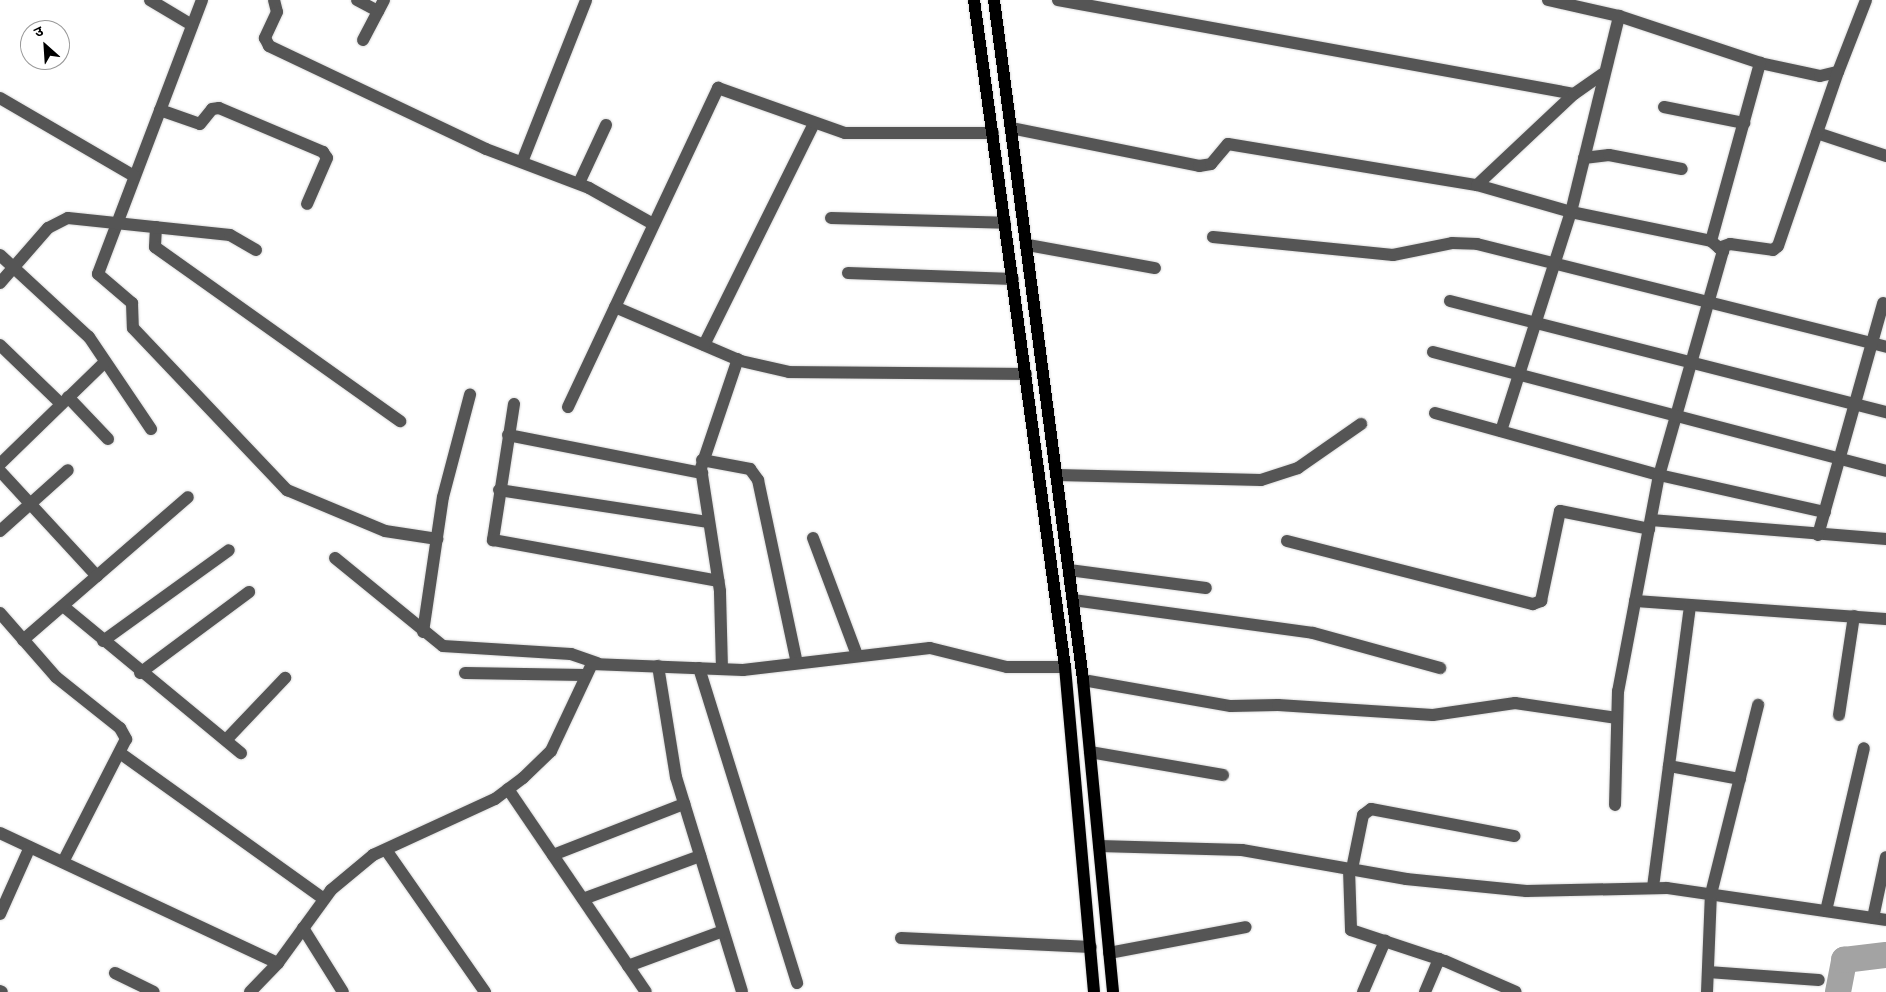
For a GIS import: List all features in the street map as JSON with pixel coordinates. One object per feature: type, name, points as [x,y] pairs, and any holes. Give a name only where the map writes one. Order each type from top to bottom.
[{"type":"main road","points":[[974,0],[1066,667],[1094,992]]},
{"type":"main road","points":[[994,0],[1028,245],[1083,680],[1113,992]]},
{"type":"street","points":[[150,0],[192,25]]},
{"type":"street","points":[[202,0],[116,222],[98,274],[132,303],[133,328],[262,467],[298,496],[385,531],[437,539]]},
{"type":"street","points":[[274,0],[278,5],[265,38],[269,46],[522,162],[579,183],[653,224]]},
{"type":"street","points":[[357,0],[381,5],[364,40]]},
{"type":"street","points":[[522,162],[586,0]]},
{"type":"street","points":[[1058,0],[1574,94]]},
{"type":"street","points":[[1548,0],[1597,5],[1619,16],[1760,63],[1820,76],[1838,72]]},
{"type":"street","points":[[1011,128],[1200,166],[1211,164],[1228,144],[1477,185],[1571,212],[1715,244],[1734,244],[1776,249],[1838,72],[1866,0]]},
{"type":"street","points":[[1501,431],[1552,265],[1571,212],[1603,74],[1619,16]]},
{"type":"street","points":[[1715,244],[1760,63]]},
{"type":"street","points":[[1477,185],[1574,94],[1603,74]]},
{"type":"street","points":[[568,407],[718,88],[814,124],[845,133],[993,133]]},
{"type":"street","points":[[0,98],[134,176]]},
{"type":"street","points":[[1664,107],[1744,123]]},
{"type":"street","points":[[160,110],[200,124],[212,109],[219,108],[323,152],[327,158],[307,204]]},
{"type":"street","points":[[579,183],[606,124]]},
{"type":"street","points":[[704,345],[814,124]]},
{"type":"street","points":[[1816,133],[1886,156]]},
{"type":"street","points":[[1584,158],[1609,155],[1682,169]]},
{"type":"street","points":[[831,218],[1005,223]]},
{"type":"street","points":[[0,283],[58,221],[116,222],[230,235],[256,250]]},
{"type":"street","points":[[156,227],[155,247],[400,421]]},
{"type":"street","points":[[1213,237],[1393,255],[1464,243],[1886,346]]},
{"type":"street","points":[[1615,805],[1618,685],[1659,475],[1723,252],[1715,244]]},
{"type":"street","points":[[1028,245],[1155,268]]},
{"type":"street","points":[[0,255],[79,328],[105,362],[150,429]]},
{"type":"street","points":[[848,273],[1013,279]]},
{"type":"street","points":[[1450,301],[1536,321],[1691,363],[1886,412]]},
{"type":"street","points":[[1818,535],[1841,460],[1883,303]]},
{"type":"street","points":[[615,307],[738,359],[789,372],[1026,374]]},
{"type":"street","points":[[0,345],[108,440]]},
{"type":"street","points":[[1434,352],[1676,418],[1886,471]]},
{"type":"street","points":[[722,669],[718,581],[702,467],[738,359]]},
{"type":"street","points":[[0,464],[105,362]]},
{"type":"street","points":[[423,632],[445,486],[470,395]]},
{"type":"street","points":[[514,404],[491,533],[496,542],[718,581]]},
{"type":"street","points":[[1435,413],[1659,475],[1825,512]]},
{"type":"street","points":[[1057,475],[1261,480],[1298,468],[1361,424]]},
{"type":"street","points":[[508,435],[702,467],[750,469],[758,480],[797,663]]},
{"type":"street","points":[[0,531],[68,470]]},
{"type":"street","points":[[0,471],[98,576]]},
{"type":"street","points":[[499,490],[709,522]]},
{"type":"street","points":[[24,640],[188,497]]},
{"type":"street","points":[[1287,540],[1533,604],[1540,601],[1560,511],[1650,524],[1886,539]]},
{"type":"street","points":[[813,538],[857,655]]},
{"type":"street","points":[[104,641],[229,550]]},
{"type":"street","points":[[336,558],[423,632],[453,648],[571,654],[597,663],[722,669],[797,663],[930,648],[1007,666],[1066,667]]},
{"type":"street","points":[[1069,570],[1206,588]]},
{"type":"street","points":[[140,673],[249,592]]},
{"type":"street","points":[[1073,600],[1313,633],[1440,668]]},
{"type":"street","points":[[1635,601],[1886,619]]},
{"type":"street","points":[[1653,887],[1690,605]]},
{"type":"street","points":[[63,606],[140,673],[241,753]]},
{"type":"street","points":[[0,614],[5,628],[24,640],[65,686],[120,728],[126,739],[63,862]]},
{"type":"street","points":[[1839,715],[1854,616]]},
{"type":"street","points":[[250,992],[278,963],[324,899],[373,855],[508,789],[551,751],[584,675],[597,663]]},
{"type":"street","points":[[658,666],[684,804],[742,990]]},
{"type":"street","points":[[698,668],[797,983]]},
{"type":"street","points":[[465,673],[584,675]]},
{"type":"street","points":[[226,740],[285,678]]},
{"type":"street","points":[[1083,680],[1232,706],[1278,705],[1433,715],[1515,703],[1617,718]]},
{"type":"street","points":[[1707,992],[1711,894],[1758,705]]},
{"type":"street","points":[[1826,911],[1864,748]]},
{"type":"street","points":[[1090,752],[1223,775]]},
{"type":"street","points":[[120,753],[324,899]]},
{"type":"street","points":[[1669,766],[1740,779]]},
{"type":"street","points":[[508,789],[646,992]]},
{"type":"street","points":[[553,855],[684,804]]},
{"type":"street","points":[[1514,836],[1370,809],[1363,815],[1351,869],[1351,930],[1439,959],[1516,992]]},
{"type":"street","points":[[0,833],[278,963]]},
{"type":"street","points":[[1098,846],[1242,850],[1351,869],[1526,891],[1653,887],[1886,920]]},
{"type":"street","points":[[0,914],[30,847]]},
{"type":"street","points":[[386,850],[485,992]]},
{"type":"street","points":[[583,899],[700,856]]},
{"type":"street","points":[[1873,918],[1886,857]]},
{"type":"street","points":[[1109,953],[1246,927]]},
{"type":"street","points":[[303,928],[343,992]]},
{"type":"street","points":[[628,966],[724,931]]},
{"type":"street","points":[[901,938],[1091,947]]},
{"type":"street","points":[[1363,992],[1385,941]]},
{"type":"street","points":[[1425,992],[1439,959]]},
{"type":"street","points":[[115,972],[154,992]]},
{"type":"street","points":[[1708,972],[1819,980]]},
{"type":"waterway","points":[[1838,992],[1844,960],[1886,955]]}]
